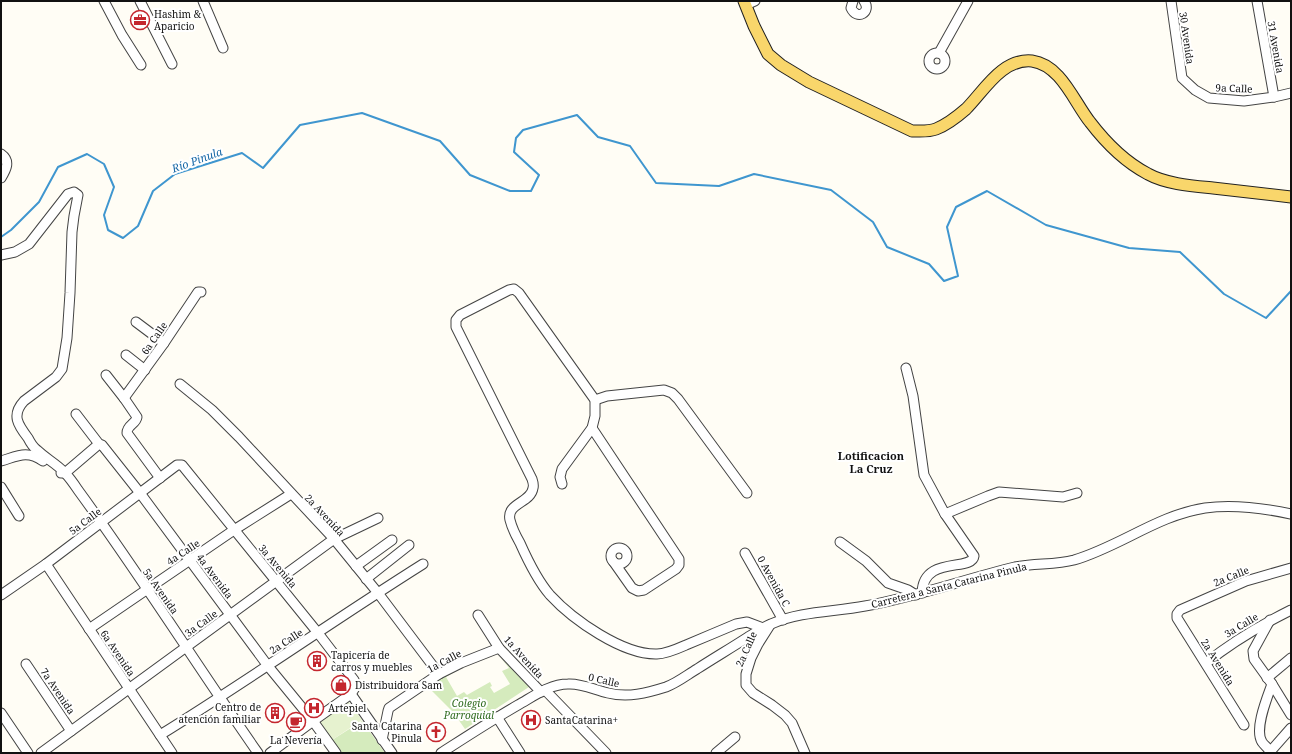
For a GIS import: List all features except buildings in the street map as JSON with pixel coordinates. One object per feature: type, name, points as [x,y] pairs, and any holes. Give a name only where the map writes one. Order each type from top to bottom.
[{"type":"main road","points":[[748,2],[754,26],[768,54],[781,65],[809,82],[912,131],[927,132],[952,120],[966,109],[982,89],[1002,71],[1016,63],[1025,61],[1033,62],[1047,67],[1058,74],[1090,122],[1108,143],[1127,161],[1149,175],[1191,186],[1291,196]]},
{"type":"street","points":[[104,1],[122,35],[141,65]]},
{"type":"street","points":[[140,1],[172,64]]},
{"type":"street","points":[[203,1],[223,48]]},
{"type":"street","points":[[853,1],[851,8],[853,13],[858,15],[863,13],[866,9],[866,4],[864,1]]},
{"type":"street","points":[[939,53],[968,1]]},
{"type":"street","name":"30 Avenida","points":[[1171,1],[1182,78]]},
{"type":"street","name":"31 Avenida","points":[[1257,1],[1274,97]]},
{"type":"street","name":"9a Calle","points":[[1182,78],[1195,90],[1209,98],[1244,101],[1291,93]]},
{"type":"street","points":[[1,154],[7,162],[1,178]]},
{"type":"street","name":"5a Avenida","points":[[1,255],[15,252],[29,244],[68,194],[74,192],[78,195],[72,232],[67,338],[62,369],[56,377],[19,406],[16,418],[18,425],[36,450],[65,473],[101,522],[219,698],[258,753]]},
{"type":"street","points":[[562,484],[560,477],[562,469],[592,428],[595,416],[594,400],[519,293],[514,290],[509,290],[460,315],[456,320],[456,327],[532,479],[534,487],[531,493],[528,498],[516,505],[511,511],[509,518],[532,568],[550,595],[570,612],[610,641],[647,654],[659,654],[672,651],[736,624],[747,622],[767,626]]},
{"type":"street","name":"6a Calle","points":[[124,398],[164,343],[198,292],[201,292]]},
{"type":"street","points":[[136,322],[164,343]]},
{"type":"street","points":[[126,355],[145,370]]},
{"type":"street","points":[[840,542],[866,562],[888,583],[919,594],[926,577],[932,572],[969,562],[974,558],[974,554],[945,514],[924,475],[913,396],[906,368]]},
{"type":"street","points":[[106,376],[137,417],[137,420],[129,427],[127,434],[160,478]]},
{"type":"street","name":"2a Avenida","points":[[180,384],[212,410],[239,437],[334,539],[378,593],[439,674]]},
{"type":"street","points":[[594,400],[607,396],[664,390],[672,393],[747,493]]},
{"type":"street","name":"4a Avenida","points":[[76,414],[140,493],[268,666],[313,721],[336,753]]},
{"type":"street","points":[[592,428],[679,559],[679,565],[676,569],[644,590],[638,591],[632,588],[613,561]]},
{"type":"street","points":[[1,461],[28,454],[32,455],[58,473],[65,473],[99,444]]},
{"type":"street","name":"5a Calle","points":[[1,595],[46,564],[180,464]]},
{"type":"street","name":"3a Avenida","points":[[180,464],[183,465],[354,680],[353,690],[382,740],[392,753]]},
{"type":"street","points":[[1,487],[19,516]]},
{"type":"street","points":[[945,514],[999,492],[1063,497],[1077,493]]},
{"type":"street","name":"4a Calle","points":[[89,629],[234,530],[291,494]]},
{"type":"street","name":"Carretera a Santa Catarina Pinula","points":[[767,626],[809,613],[864,606],[919,594],[1014,567],[1060,563],[1073,560],[1111,546],[1173,516],[1186,512],[1226,506],[1252,507],[1291,514]]},
{"type":"street","name":"Carretera a Santa Catarina Pinula","points":[[1272,510],[1291,507]]},
{"type":"street","name":"3a Calle","points":[[41,753],[334,539],[378,518]]},
{"type":"street","points":[[356,566],[392,540]]},
{"type":"street","points":[[366,579],[408,545]]},
{"type":"street","name":"0 Avenida C","points":[[745,553],[783,620]]},
{"type":"street","name":"6a Avenida","points":[[46,564],[172,753]]},
{"type":"street","name":"2a Calle","points":[[160,735],[423,564]]},
{"type":"street","name":"2a Calle","points":[[1180,610],[1246,581],[1291,568]]},
{"type":"street","name":"2a Avenida","points":[[1180,610],[1177,614],[1177,618],[1244,725]]},
{"type":"street","name":"3a Calle","points":[[1206,663],[1224,648],[1270,620],[1291,610]]},
{"type":"street","name":"1a Avenida","points":[[478,615],[499,648],[606,753]]},
{"type":"street","points":[[1270,620],[1253,651],[1254,659],[1270,681],[1291,715]]},
{"type":"street","name":"2a Calle","points":[[767,626],[746,674],[746,685],[753,693],[772,705],[785,715],[792,723],[805,753]]},
{"type":"street","name":"0 Calle","points":[[441,753],[497,717],[556,685],[574,684],[610,694],[630,696],[649,692],[668,686],[683,678],[767,626]]},
{"type":"street","name":"1a Calle","points":[[382,740],[388,711],[390,708],[439,674],[461,663],[499,648]]},
{"type":"street","points":[[1291,658],[1270,681],[1259,731],[1261,741],[1269,752],[1291,728]]},
{"type":"street","name":"7a Avenida","points":[[26,664],[71,731]]},
{"type":"street","points":[[270,753],[353,690]]},
{"type":"street","points":[[1,713],[28,753]]},
{"type":"street","points":[[497,717],[520,753]]},
{"type":"street","points":[[716,753],[735,737]]},
{"type":"green space","name":"Colegio Parroquial","points":[[488,653],[446,677],[457,696],[464,692],[467,695],[490,682],[492,686],[490,687],[494,693],[510,684],[502,671],[509,668],[500,657],[529,687],[465,729],[453,712],[428,687],[444,676]]},
{"type":"green space","points":[[348,701],[362,720],[332,740],[318,721]]},
{"type":"green space","points":[[362,721],[385,753],[340,753],[332,740]]},
{"type":"waterway","name":"Río Pinula","points":[[1,237],[11,230],[39,202],[58,167],[87,154],[104,164],[114,187],[104,215],[108,230],[123,238],[138,226],[153,191],[175,174],[242,153],[263,168],[300,125],[362,113],[440,141],[470,175],[510,191],[531,191],[539,175],[514,152],[516,138],[523,130],[577,115],[598,137],[630,146],[656,183],[719,186],[754,174],[831,190],[873,222],[887,247],[929,264],[944,281],[958,276],[947,227],[956,207],[987,191],[1046,225],[1129,248],[1180,252],[1224,294],[1266,318],[1291,291]]},
{"type":"place","name":"Hashim & Aparicio","points":[[140,20]]},
{"type":"place","name":"Tapicería de carros y muebles","points":[[317,661]]},
{"type":"place","name":"Distribuidora Sam","points":[[341,685]]},
{"type":"place","name":"Artepiel","points":[[314,708]]},
{"type":"place","name":"Centro de atención familiar","points":[[275,713]]},
{"type":"place","name":"SantaCatarina+","points":[[531,720]]},
{"type":"place","name":"La Nevería","points":[[296,722]]},
{"type":"place","name":"Santa Catarina Pinula","points":[[436,732]]},
{"type":"district","name":"Lotificacion La Cruz","points":[[871,462]]}]
